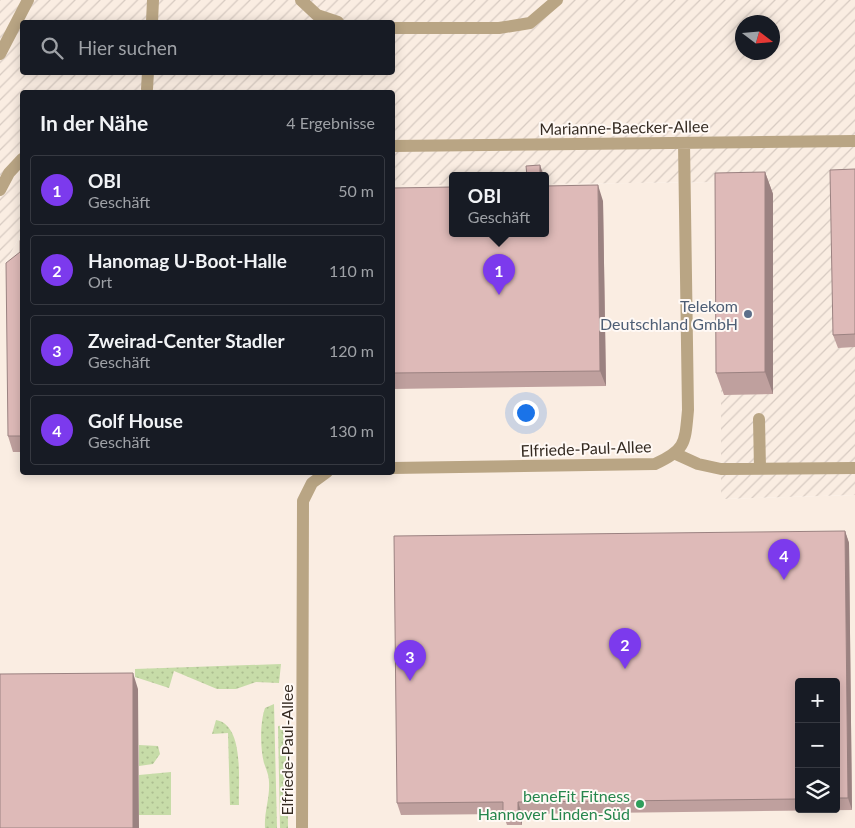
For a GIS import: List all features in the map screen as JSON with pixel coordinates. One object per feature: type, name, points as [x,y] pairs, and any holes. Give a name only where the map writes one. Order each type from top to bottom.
[{"type":"street","points":[[0,54],[28,0]]},
{"type":"street","points":[[152,20],[153,0]]},
{"type":"street","points":[[300,0],[317,15],[332,20]]},
{"type":"street","points":[[395,28],[499,28],[530,23],[557,0]]},
{"type":"street","points":[[147,89],[148,75]]},
{"type":"street","name":"Marianne-Baecker-Allee","points":[[395,146],[855,141]]},
{"type":"street","name":"Elfriede-Paul-Allee","points":[[395,468],[655,464],[676,454],[686,437],[688,410],[684,143]]},
{"type":"street","points":[[0,190],[9,174],[20,161]]},
{"type":"street","points":[[759,420],[760,469]]},
{"type":"street","points":[[676,454],[698,464],[721,469],[855,468]]},
{"type":"street","name":"Elfriede-Paul-Allee","points":[[302,828],[303,501],[312,483],[323,475]]},
{"type":"shaded area","points":[[0,0],[855,0],[855,495],[721,499],[721,182],[549,184],[549,172],[449,172],[449,185],[395,185],[395,90],[20,90],[20,236],[0,273]]},
{"type":"shaded area","points":[[721,182],[721,499],[855,495],[855,828],[0,828],[0,273],[20,236],[20,475],[395,475],[395,185],[449,185],[449,237],[549,237],[549,184]]},
{"type":"green space","points":[[281,664],[279,683],[256,682],[236,689],[217,689],[174,671],[169,688],[135,677],[135,669]]},
{"type":"green space","points":[[274,704],[277,828],[265,828],[269,782],[263,757],[261,728],[265,708]]},
{"type":"green space","points":[[216,720],[225,724],[232,732],[236,743],[239,769],[239,805],[230,805],[228,733],[212,734]]},
{"type":"green space","points":[[287,725],[288,828],[280,828],[278,726]]},
{"type":"green space","points":[[139,745],[158,746],[160,754],[153,764],[139,766]]},
{"type":"green space","points":[[171,772],[171,815],[139,815],[139,775]]},
{"type":"building","points":[[540,165],[540,172],[527,172],[526,166]]},
{"type":"building","points":[[855,169],[855,334],[833,335],[830,170]]},
{"type":"building","name":"Telekom Deutschland GmbH","points":[[765,172],[765,372],[716,373],[715,173]]},
{"type":"building","points":[[598,185],[600,371],[395,373],[395,188],[449,187],[449,237],[549,237],[549,186]]},
{"type":"building","points":[[20,252],[20,436],[8,436],[6,263]]},
{"type":"building","points":[[845,531],[848,798],[840,798],[840,678],[795,678],[795,799],[518,802],[518,813],[503,814],[503,802],[397,803],[394,536]]},
{"type":"building","points":[[133,673],[133,828],[0,828],[0,674]]},
{"type":"place","name":"OBI","points":[[499,295]]},
{"type":"place","name":"Telekom Deutschland GmbH","points":[[748,314]]},
{"type":"place","name":"Golf House","points":[[784,580]]},
{"type":"place","name":"Hanomag U-Boot-Halle","points":[[625,669]]},
{"type":"place","name":"Zweirad-Center Stadler","points":[[410,681]]},
{"type":"place","name":"beneFit Fitness Hannover Linden-Süd","points":[[640,804]]}]
